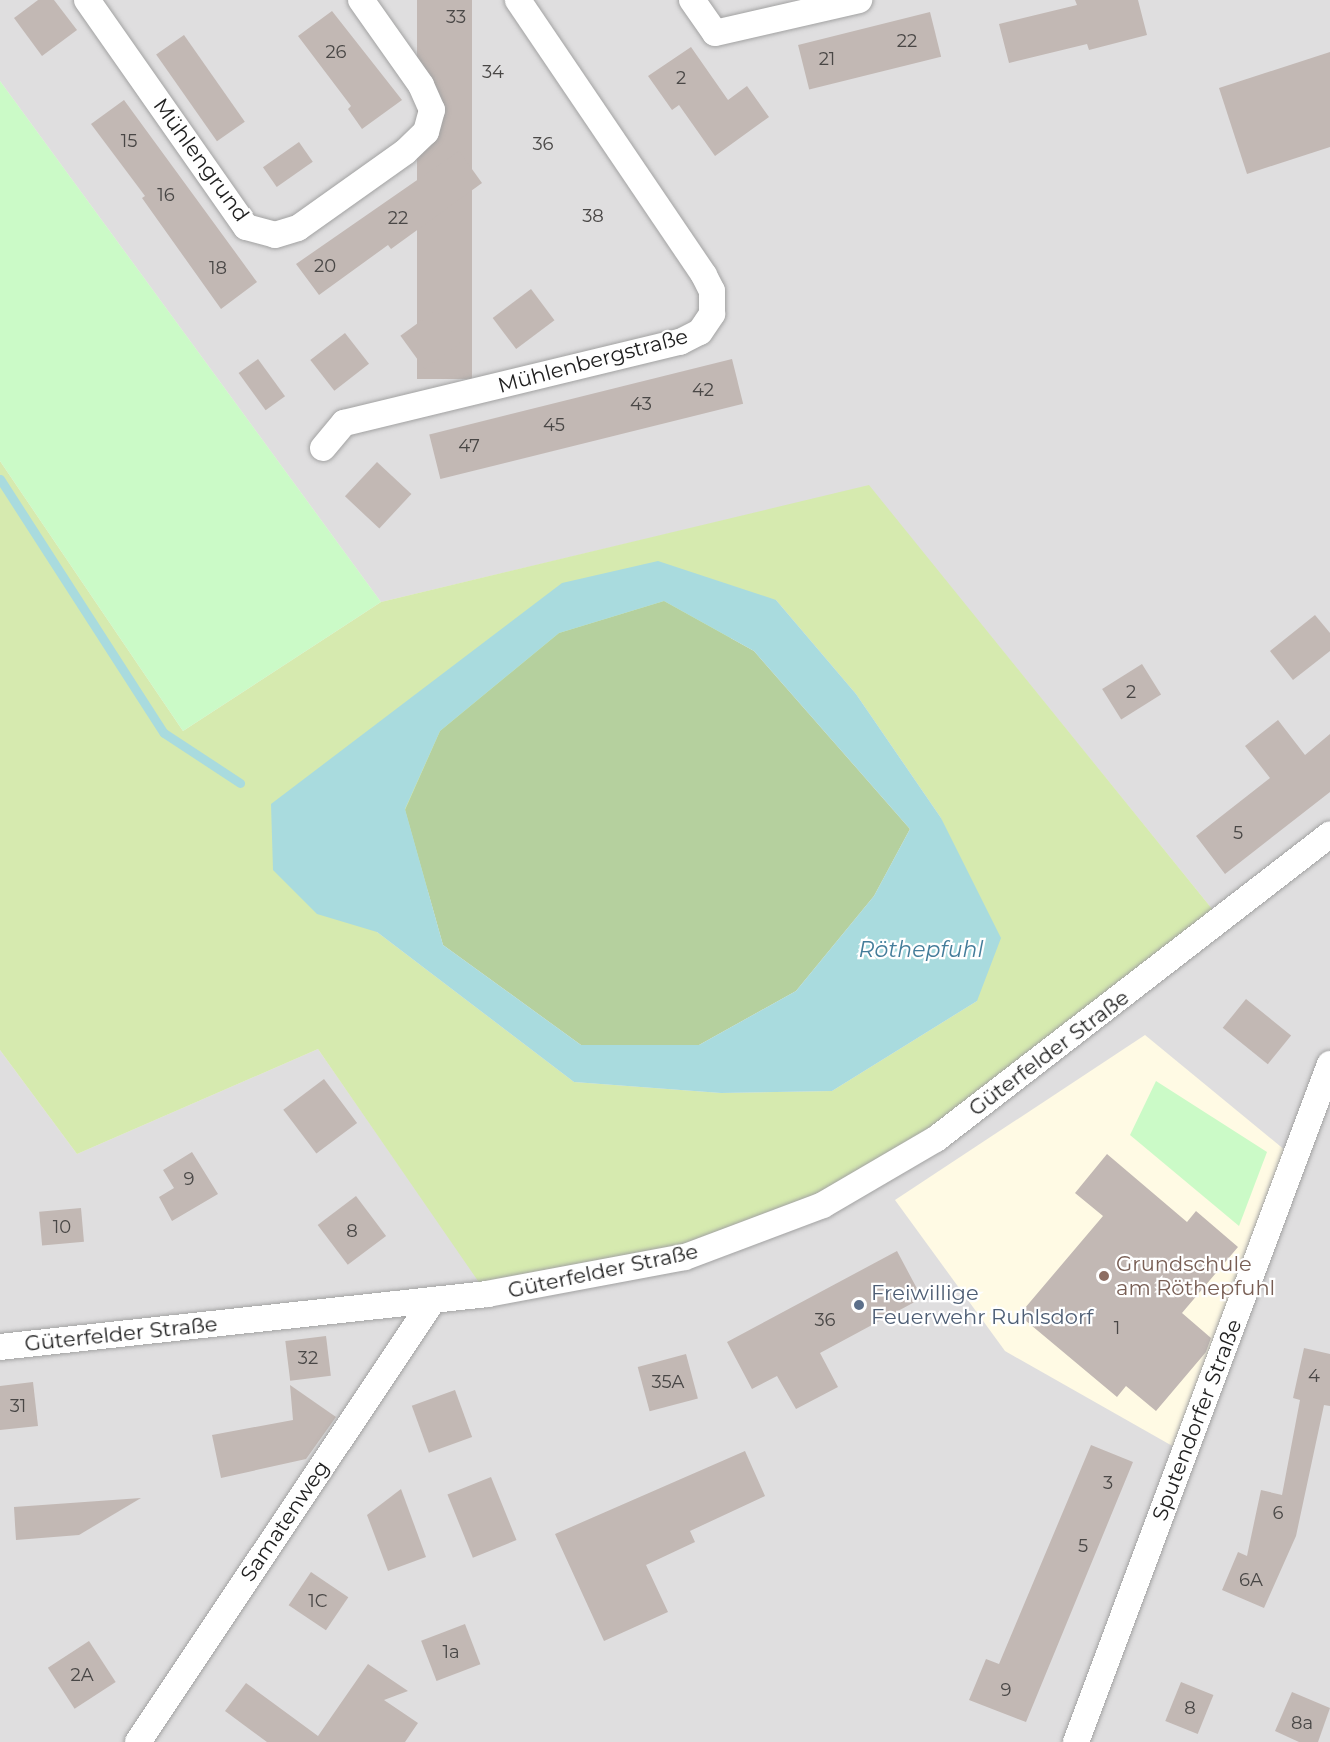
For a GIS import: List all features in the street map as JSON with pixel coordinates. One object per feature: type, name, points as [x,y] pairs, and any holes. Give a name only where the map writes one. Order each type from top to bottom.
[{"type":"street","name":"Mühlengrund","points":[[87,0],[246,227],[275,235],[298,228],[405,152],[426,132],[432,110],[421,86],[361,0]]},
{"type":"street","name":"Mühlenbergstraße","points":[[322,448],[344,423],[680,342],[700,332],[712,314],[712,291],[705,275],[518,0]]},
{"type":"street","points":[[692,0],[715,33],[860,0]]},
{"type":"street","name":"Güterfelder Straße","points":[[0,1347],[488,1294],[685,1257],[823,1205],[946,1132],[1330,834]]},
{"type":"street","name":"Sputendorfer Straße","points":[[1076,1742],[1330,1064]]},
{"type":"street","name":"Samatenweg","points":[[138,1742],[433,1300]]},
{"type":"shaded area","points":[[0,0],[1330,0],[1330,1742],[0,1742],[0,1050],[77,1154],[318,1049],[488,1294],[1221,920],[869,486],[381,602],[0,81]]},
{"type":"shaded area","name":"Grundschule am Röthepfuhl","points":[[1145,1035],[1303,1165],[1183,1452],[1005,1351],[895,1200]]},
{"type":"green space","points":[[0,81],[381,602],[183,731],[0,461]]},
{"type":"green space","points":[[0,461],[183,731],[381,602],[869,485],[1221,920],[936,1139],[685,1257],[487,1294],[318,1049],[77,1154],[0,1050]],"holes":[[[776,600],[856,694],[941,818],[977,1001],[832,1091],[721,1093],[574,1082],[377,932]]]},
{"type":"green space","points":[[664,601],[754,651],[910,829],[874,896],[796,991],[699,1045],[581,1045],[443,945],[405,810],[440,731],[559,633]]},
{"type":"green space","points":[[1156,1081],[1267,1152],[1239,1226],[1130,1135]]},
{"type":"water","name":"Röthepfuhl","points":[[658,561],[776,600],[856,694],[941,818],[1001,938],[977,1001],[832,1091],[721,1093],[574,1082],[377,932],[317,914],[273,870],[271,804],[562,583]],"holes":[[[664,601],[754,651],[910,829],[874,896],[796,991],[699,1045],[581,1045],[443,945],[405,809],[440,731],[559,633]]]},
{"type":"building","points":[[38,0],[54,0],[77,30],[42,56],[14,18]]},
{"type":"building","points":[[417,0],[472,0],[472,379],[417,379]]},
{"type":"building","points":[[1075,0],[1138,0],[1147,35],[1089,50],[1087,44],[1009,63],[999,24],[1077,5]]},
{"type":"building","points":[[332,11],[402,100],[362,129],[348,109],[351,106],[298,36]]},
{"type":"building","points":[[930,12],[941,57],[809,90],[798,45]]},
{"type":"building","points":[[184,35],[245,122],[217,141],[156,55]]},
{"type":"building","points":[[691,47],[728,100],[747,86],[769,117],[715,156],[679,105],[672,110],[648,76]]},
{"type":"building","points":[[1330,52],[1330,147],[1247,174],[1219,88]]},
{"type":"building","points":[[124,100],[257,282],[221,309],[142,198],[145,196],[91,124]]},
{"type":"building","points":[[299,142],[313,162],[277,187],[263,167]]},
{"type":"building","points":[[459,151],[482,183],[391,249],[388,245],[319,295],[296,264]]},
{"type":"building","points":[[531,289],[554,320],[516,349],[493,318]]},
{"type":"building","points":[[436,310],[460,343],[425,369],[400,336]]},
{"type":"building","points":[[345,333],[369,364],[334,391],[310,360]]},
{"type":"building","points":[[258,359],[285,396],[266,410],[239,373]]},
{"type":"building","points":[[732,359],[743,404],[440,479],[429,434]]},
{"type":"building","points":[[377,462],[411,494],[379,528],[345,496]]},
{"type":"building","points":[[1315,615],[1330,633],[1330,651],[1293,680],[1270,651]]},
{"type":"building","points":[[1142,664],[1161,695],[1121,719],[1102,689]]},
{"type":"building","points":[[1278,720],[1305,755],[1330,734],[1330,792],[1225,874],[1196,836],[1270,778],[1245,746]]},
{"type":"building","points":[[1246,999],[1291,1036],[1268,1064],[1223,1028]]},
{"type":"building","points":[[324,1079],[357,1123],[316,1154],[283,1110]]},
{"type":"building","points":[[192,1152],[218,1194],[172,1221],[159,1197],[174,1188],[163,1170]]},
{"type":"building","points":[[1107,1154],[1187,1222],[1196,1211],[1238,1247],[1182,1313],[1211,1338],[1206,1352],[1156,1411],[1126,1386],[1117,1397],[1019,1315],[1103,1216],[1075,1193]]},
{"type":"building","points":[[356,1196],[386,1236],[348,1265],[318,1225]]},
{"type":"building","points":[[81,1208],[84,1242],[42,1246],[39,1212]]},
{"type":"building","points":[[897,1251],[922,1298],[820,1353],[838,1387],[796,1409],[777,1376],[752,1389],[727,1342]]},
{"type":"building","points":[[326,1336],[331,1376],[290,1381],[285,1341]]},
{"type":"building","points":[[1304,1348],[1330,1354],[1330,1406],[1324,1405],[1296,1536],[1264,1608],[1222,1590],[1238,1552],[1247,1556],[1261,1490],[1282,1495],[1300,1400],[1293,1398]]},
{"type":"building","points":[[686,1354],[698,1398],[650,1411],[638,1367]]},
{"type":"building","points":[[33,1382],[38,1426],[0,1430],[0,1386]]},
{"type":"building","points":[[290,1385],[336,1417],[306,1459],[221,1478],[212,1435],[293,1420]]},
{"type":"building","points":[[455,1390],[472,1437],[429,1453],[412,1406]]},
{"type":"building","points":[[1091,1445],[1133,1462],[1026,1722],[969,1700],[986,1659],[999,1664]]},
{"type":"building","points":[[745,1451],[765,1496],[690,1531],[695,1542],[646,1565],[668,1612],[604,1641],[555,1534]]},
{"type":"building","points":[[491,1477],[516,1540],[473,1558],[447,1495]]},
{"type":"building","points":[[401,1489],[426,1557],[388,1571],[367,1515]]},
{"type":"building","points":[[141,1498],[79,1535],[16,1540],[14,1507]]},
{"type":"building","points":[[311,1572],[348,1597],[326,1630],[289,1605]]},
{"type":"building","points":[[465,1624],[480,1664],[437,1681],[421,1641]]},
{"type":"building","points":[[89,1641],[116,1682],[75,1709],[48,1668]]},
{"type":"building","points":[[368,1664],[408,1691],[384,1700],[418,1723],[405,1742],[267,1742],[225,1711],[246,1683],[318,1736]]},
{"type":"building","points":[[1181,1682],[1213,1695],[1198,1734],[1165,1721]]},
{"type":"building","points":[[1292,1692],[1330,1708],[1318,1742],[1299,1742],[1275,1731]]},
{"type":"waterway","points":[[0,479],[164,733],[240,783]]},
{"type":"place","name":"Grundschule am Röthepfuhl","points":[[1104,1276]]},
{"type":"place","name":"Freiwillige Feuerwehr Ruhlsdorf","points":[[859,1305]]}]
